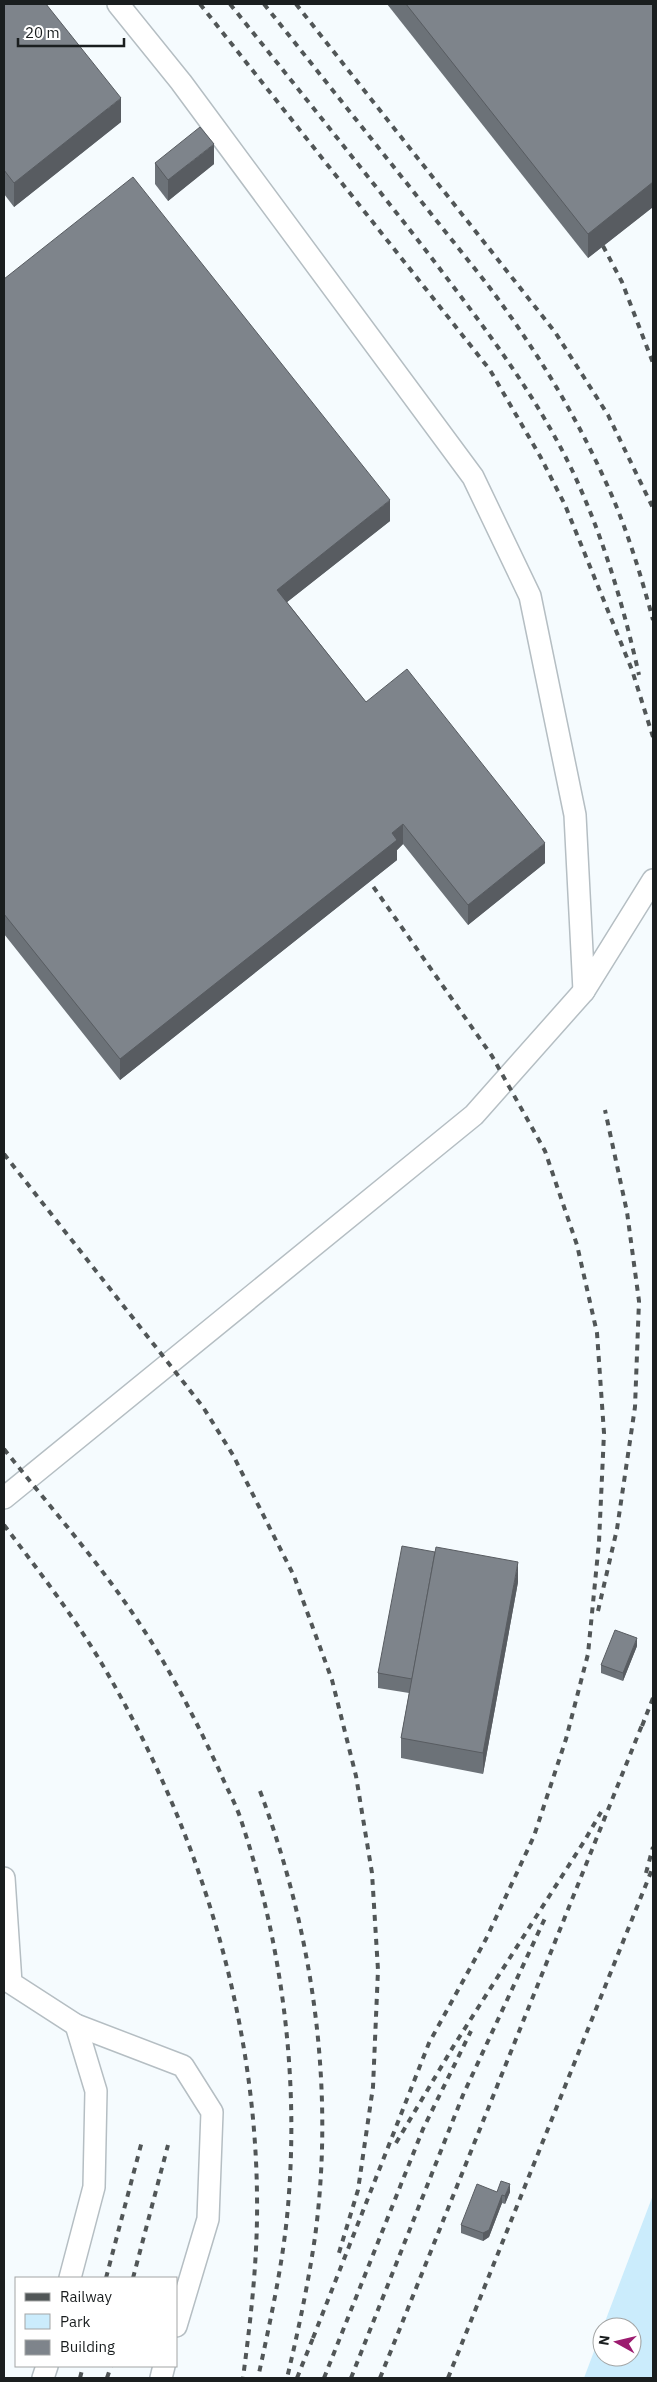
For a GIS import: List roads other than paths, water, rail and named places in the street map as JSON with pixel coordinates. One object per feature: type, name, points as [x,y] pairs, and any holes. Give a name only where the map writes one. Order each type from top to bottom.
[{"type":"lane","points":[[118,4],[181,82],[474,477],[526,587],[530,596],[575,815],[584,990]]},
{"type":"lane","points":[[4,1498],[474,1115],[584,990],[653,880]]},
{"type":"lane","points":[[4,1878],[11,1984],[76,2025],[183,2066],[212,2112],[208,2220],[178,2319]]},
{"type":"lane","points":[[70,2277],[94,2187],[96,2091],[76,2025]]},
{"type":"railway","points":[[200,4],[490,370],[540,456],[565,505],[632,670],[653,737]]},
{"type":"railway","points":[[230,4],[444,275],[504,355],[540,411],[572,470],[603,545],[619,596],[639,675]]},
{"type":"railway","points":[[264,4],[487,284],[535,353],[565,401],[611,493],[631,547],[653,620]]},
{"type":"railway","points":[[296,4],[555,332],[608,415],[653,508]]},
{"type":"railway","points":[[603,246],[622,282],[653,363]]},
{"type":"railway","points":[[313,2338],[429,2043],[486,1939],[534,1836],[566,1739],[588,1654],[599,1542],[604,1433],[597,1333],[577,1245],[545,1151],[492,1056],[370,882]]},
{"type":"railway","points":[[598,1611],[617,1529],[635,1407],[639,1301],[627,1212],[605,1110]]},
{"type":"railway","points":[[4,1154],[203,1407],[233,1455],[294,1576],[332,1680],[356,1776],[372,1873],[378,1970],[373,2087],[358,2190],[338,2256]]},
{"type":"railway","points":[[4,1449],[101,1570],[154,1646],[189,1708],[235,1804],[256,1868],[267,1914],[284,2006],[291,2100],[291,2146],[287,2217],[277,2286],[258,2378]]},
{"type":"railway","points":[[4,1525],[79,1628],[102,1664],[136,1725],[166,1788],[192,1853],[214,1920],[232,1988],[245,2056],[254,2126],[257,2195],[255,2264],[243,2378]]},
{"type":"railway","points":[[642,1726],[653,1698]]},
{"type":"railway","points":[[380,2378],[644,1720]]},
{"type":"railway","points":[[260,1791],[294,1900],[306,1955],[315,2011],[320,2067],[321,2181],[309,2273],[287,2378]]},
{"type":"railway","points":[[396,2143],[453,2047],[601,1812]]},
{"type":"railway","points":[[646,1873],[653,1847]]},
{"type":"railway","points":[[448,2378],[653,1867]]},
{"type":"railway","points":[[351,2378],[463,2095],[546,1916]]},
{"type":"railway","points":[[324,2378],[423,2129],[471,2031]]},
{"type":"railway","points":[[106,2277],[142,2141]]},
{"type":"railway","points":[[133,2277],[168,2145]]},
{"type":"railway","points":[[297,2378],[315,2333]]},
{"type":"railway","points":[[80,2378],[83,2367]]},
{"type":"railway","points":[[107,2378],[111,2367]]}]
